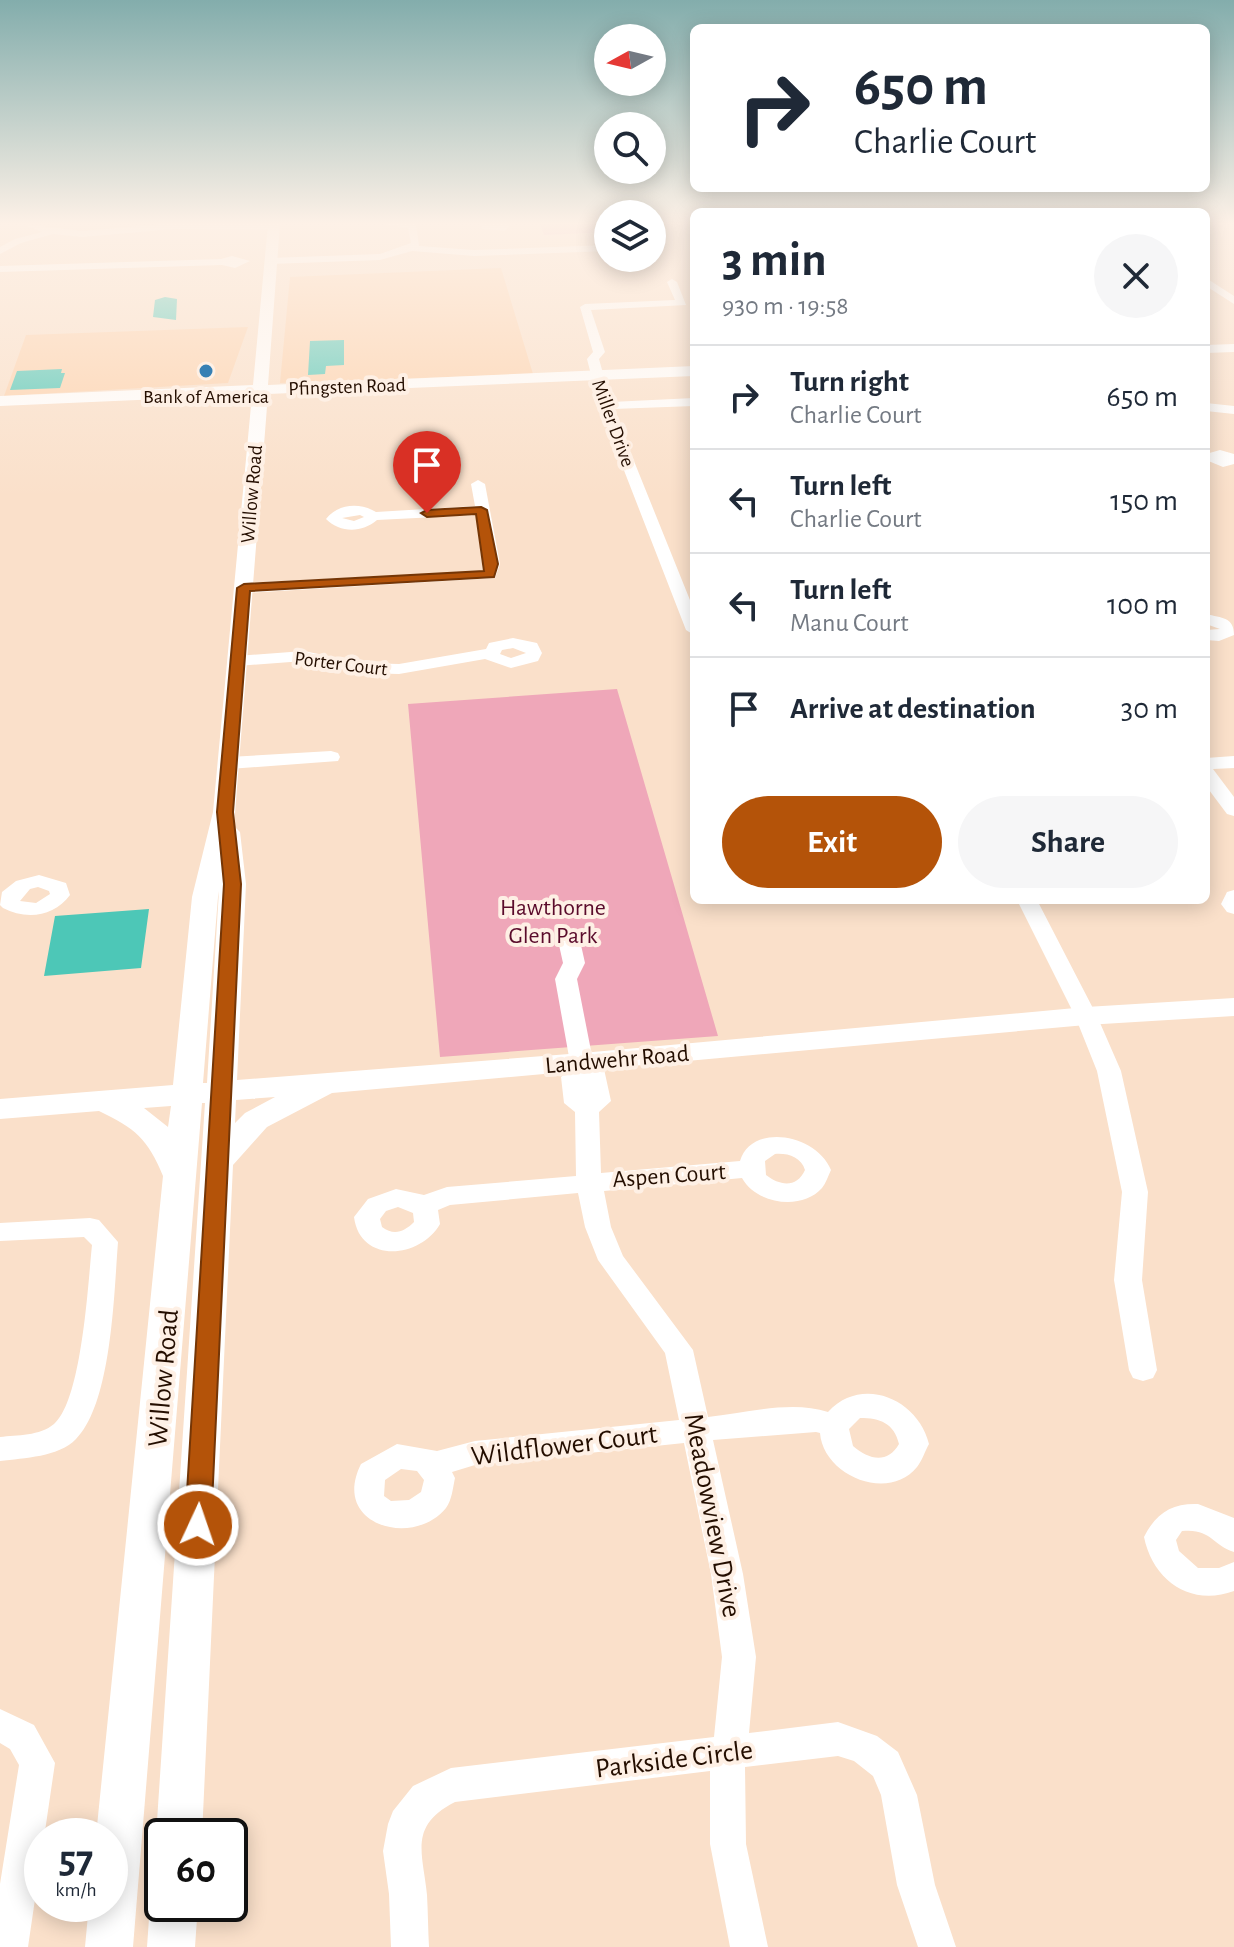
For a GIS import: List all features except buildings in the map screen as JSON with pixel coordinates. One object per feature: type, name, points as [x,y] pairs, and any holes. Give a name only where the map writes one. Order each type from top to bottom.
[{"type":"main road","name":"Willow Road","points":[[109,1947],[205,897],[225,812],[265,315]]},
{"type":"main road","points":[[1210,349],[1234,348]]},
{"type":"main road","name":"Pfingsten Road","points":[[0,401],[690,371]]},
{"type":"main road","name":"Willow Road","points":[[180,1818],[233,884],[225,812]]},
{"type":"main road","name":"Landwehr Road","points":[[0,1109],[220,1090],[583,1067],[1086,1016],[1234,1007]]},
{"type":"main road","points":[[217,1162],[256,1120],[332,1082]]},
{"type":"main road","points":[[101,1100],[144,1119],[162,1136],[181,1180]]},
{"type":"main road","points":[[171,1947],[173,1922]]},
{"type":"street","name":"Miller Drive","points":[[588,315],[598,343],[599,352],[593,359],[605,406],[690,620]]},
{"type":"street","points":[[605,406],[690,402]]},
{"type":"street","points":[[1210,407],[1234,410]]},
{"type":"street","points":[[244,588],[490,575],[492,564],[478,484]]},
{"type":"street","points":[[373,516],[481,510]]},
{"type":"street","points":[[1210,619],[1218,620],[1230,628],[1224,635],[1210,635]]},
{"type":"street","name":"Porter Court","points":[[237,661],[304,656],[361,668],[399,669],[490,653]]},
{"type":"street","points":[[229,763],[331,757]]},
{"type":"street","points":[[1210,764],[1234,762]]},
{"type":"street","points":[[1210,778],[1234,810]]},
{"type":"street","points":[[1234,896],[1231,904],[1234,908]]},
{"type":"street","points":[[1029,904],[1086,1016],[1109,1071],[1135,1192],[1128,1280],[1143,1370]]},
{"type":"street","points":[[568,936],[574,963],[566,979],[583,1067]]},
{"type":"street","name":"Meadowview Drive","points":[[583,1067],[573,1077],[576,1103],[587,1108],[589,1182],[598,1227],[611,1260],[679,1350],[736,1621],[739,1657],[726,1785],[728,1844],[749,1947]]},
{"type":"street","name":"Aspen Court","points":[[422,1206],[447,1196],[750,1169]]},
{"type":"street","points":[[0,1232],[90,1227],[105,1242],[83,1406],[66,1431],[38,1445],[0,1449]]},
{"type":"street","name":"Wildflower Court","points":[[433,1465],[475,1453],[697,1429],[792,1420],[816,1420],[834,1426]]},
{"type":"street","points":[[1231,1584],[1186,1578],[1166,1559],[1160,1537],[1172,1521],[1196,1516],[1221,1526],[1234,1539]]},
{"type":"street","points":[[0,1725],[22,1737],[37,1763],[9,1947]]},
{"type":"street","name":"Parkside Circle","points":[[410,1947],[408,1894],[401,1851],[406,1824],[426,1798],[451,1785],[838,1739],[865,1748],[886,1764],[899,1795],[916,1885],[937,1947]]},
{"type":"shaded area","points":[[286,315],[515,315],[533,374],[280,383]]},
{"type":"shaded area","points":[[248,327],[228,383],[4,396],[26,335]]},
{"type":"green space","name":"Hawthorne Glen Park","points":[[617,689],[718,1036],[440,1057],[408,704]]},
{"type":"place","name":"Bank of America","points":[[206,371]]},
{"type":"route","points":[[198,1525],[233,884],[225,812],[244,588],[490,575],[492,564],[481,510],[427,513]]}]
